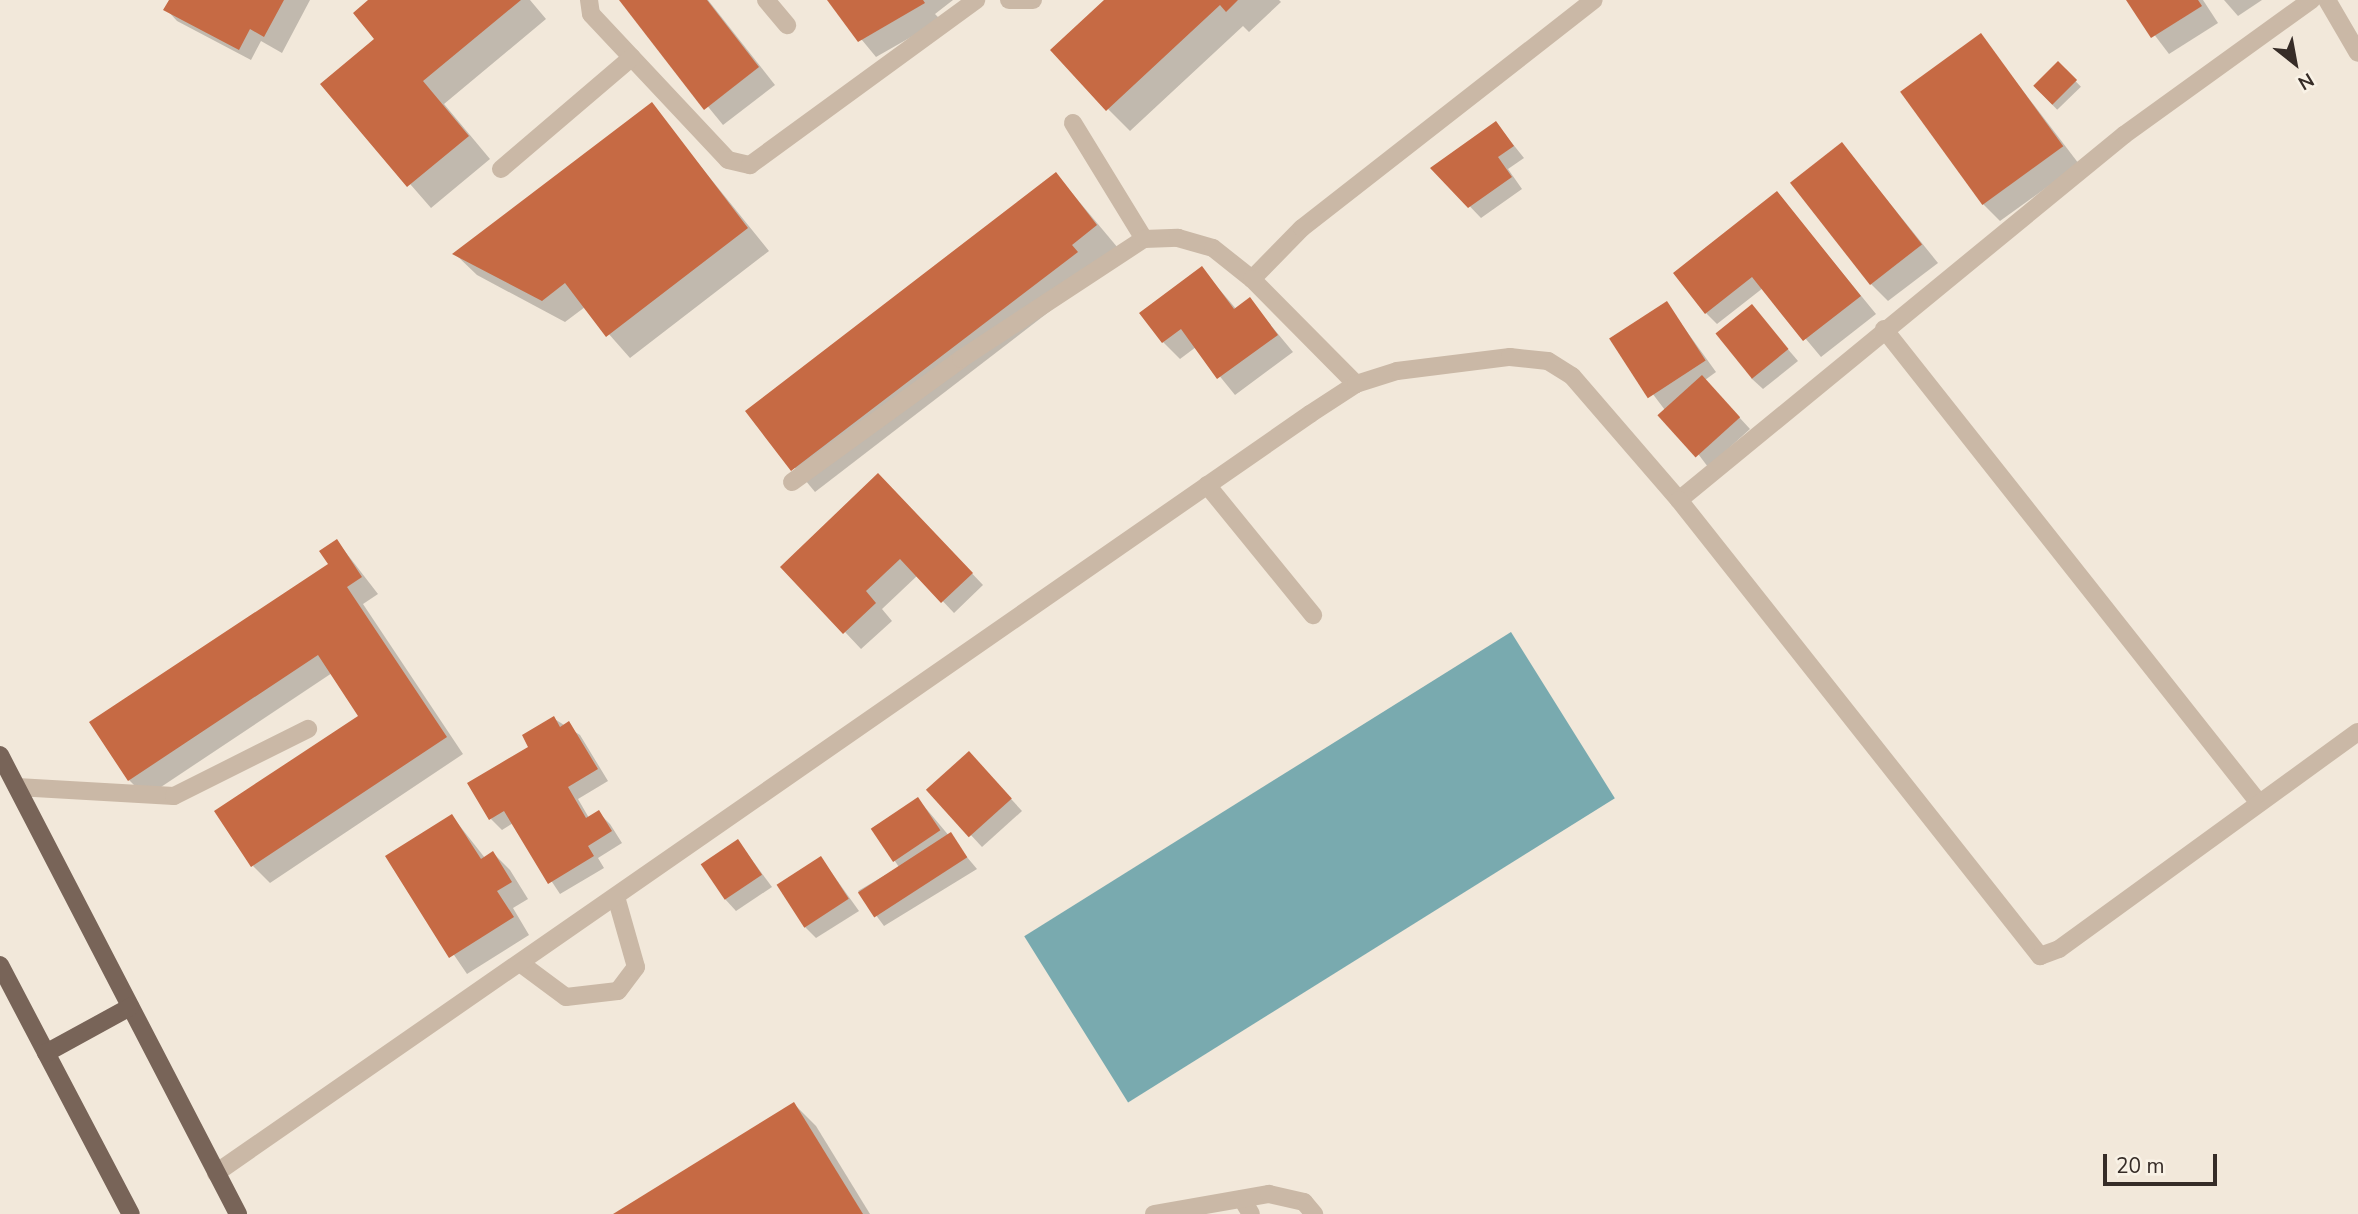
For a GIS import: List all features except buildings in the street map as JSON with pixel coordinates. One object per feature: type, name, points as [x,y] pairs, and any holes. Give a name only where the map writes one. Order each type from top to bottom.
[{"type":"main road","points":[[0,755],[238,1214]]},
{"type":"main road","points":[[0,965],[131,1214]]},
{"type":"main road","points":[[46,1053],[130,1006]]},
{"type":"street","points":[[589,0],[591,15],[729,160],[750,165],[976,0]]},
{"type":"street","points":[[766,0],[787,26]]},
{"type":"street","points":[[1009,0],[1033,0]]},
{"type":"street","points":[[1252,279],[1302,228],[1594,0]]},
{"type":"street","points":[[1679,500],[2123,135],[2311,0]]},
{"type":"street","points":[[2327,0],[2358,53]]},
{"type":"street","points":[[501,169],[632,57]]},
{"type":"street","points":[[1073,124],[1144,239]]},
{"type":"street","points":[[792,482],[961,359],[1144,239],[1178,238],[1213,248],[1252,279],[1356,384]]},
{"type":"street","points":[[1884,329],[2259,803]]},
{"type":"street","points":[[216,1173],[1207,485],[1356,384],[1397,371],[1510,356],[1548,361],[1572,376],[1679,500],[2040,956],[2059,949],[2358,732]]},
{"type":"street","points":[[1207,485],[1313,615]]},
{"type":"street","points":[[17,787],[174,796],[308,729]]},
{"type":"street","points":[[520,964],[566,997],[618,991],[636,967],[616,897]]},
{"type":"street","points":[[1154,1214],[1247,1206],[1284,1196],[1314,1214]]},
{"type":"water","points":[[1511,632],[1615,798],[1128,1102],[1024,936]]}]
